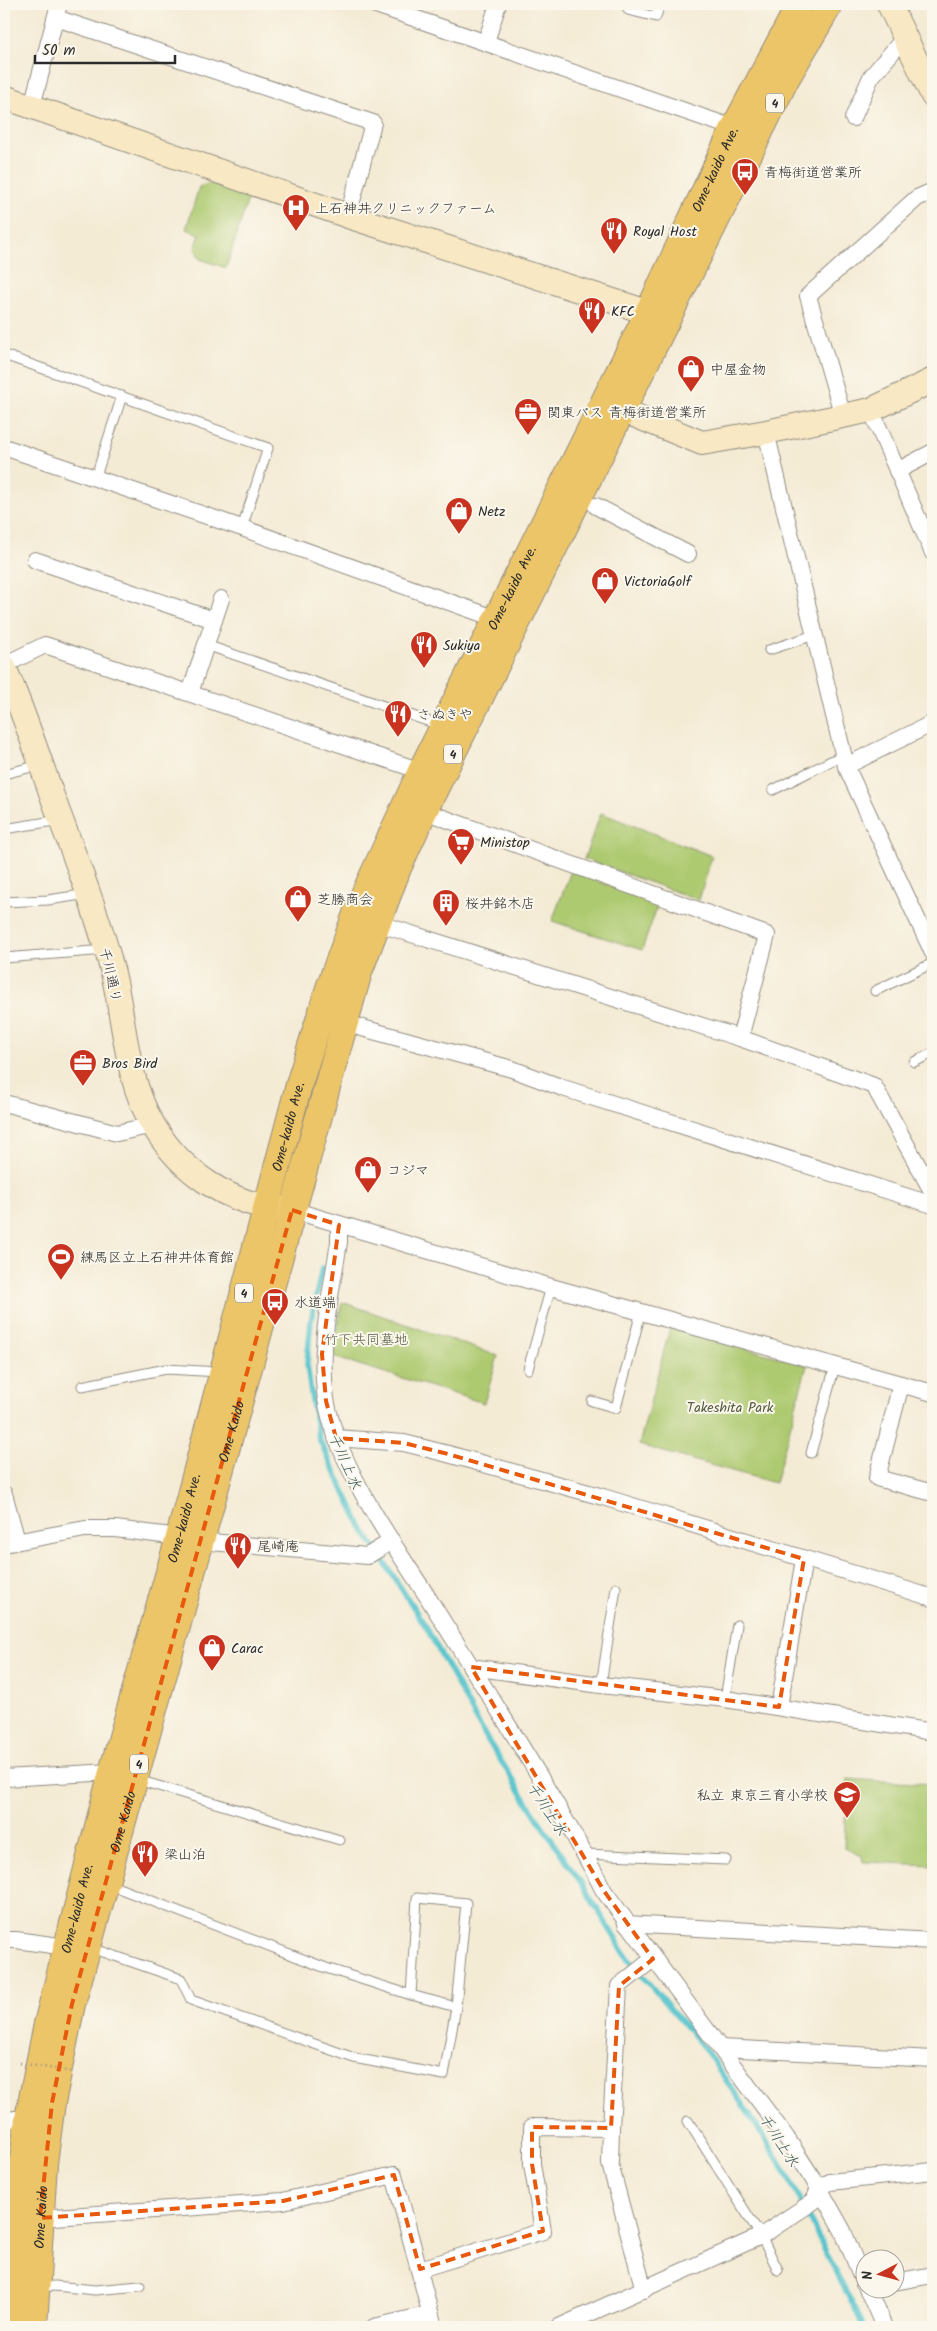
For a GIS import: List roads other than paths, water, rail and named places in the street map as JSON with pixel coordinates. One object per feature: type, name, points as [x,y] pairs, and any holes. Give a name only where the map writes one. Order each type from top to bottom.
[{"type":"main road","name":"Ome-kaido Ave.","points":[[190,1539],[223,1373],[344,1023],[359,972],[398,868],[424,811],[624,411],[658,316],[734,128],[800,4]]},
{"type":"main road","name":"Ome-kaido Ave.","points":[[279,1209],[300,1081],[330,984],[360,903],[421,771],[497,618],[786,79],[830,4]]},
{"type":"main road","name":"Ome Kaido","points":[[34,2327],[44,2163],[54,2094],[72,2004],[77,1947],[106,1883],[124,1775],[279,1209]]},
{"type":"main road","name":"Ome-kaido Ave.","points":[[10,2327],[18,2193],[16,2119],[47,2024],[77,1947],[124,1775]]},
{"type":"street","points":[[374,4],[734,128]]},
{"type":"street","points":[[486,42],[498,4]]},
{"type":"street","points":[[889,4],[931,84]]},
{"type":"street","points":[[32,106],[57,11],[372,123],[348,216]]},
{"type":"street","points":[[853,118],[871,77],[905,37]]},
{"type":"street","points":[[4,97],[348,216],[658,316]]},
{"type":"street","points":[[843,416],[808,296],[917,198],[933,191]]},
{"type":"street","points":[[624,411],[702,443],[871,410],[933,380]]},
{"type":"street","points":[[871,410],[932,548]]},
{"type":"street","points":[[766,432],[844,761],[933,953]]},
{"type":"street","points":[[4,448],[242,528],[497,618]]},
{"type":"street","points":[[897,471],[933,452]]},
{"type":"street","points":[[596,506],[688,554]]},
{"type":"street","points":[[35,560],[214,620]]},
{"type":"street","points":[[190,693],[221,599]]},
{"type":"street","points":[[5,671],[45,645],[421,771]]},
{"type":"street","name":"千川通り","points":[[5,671],[89,894],[106,950],[137,1090],[153,1125],[174,1154],[204,1180],[230,1196],[279,1209]]},
{"type":"street","points":[[844,761],[933,722]]},
{"type":"street","points":[[424,811],[767,935],[740,1038]]},
{"type":"street","points":[[377,923],[740,1038],[874,1086],[933,1193]]},
{"type":"street","points":[[344,1023],[512,1069],[563,1088],[933,1206]]},
{"type":"street","points":[[4,1103],[117,1132],[153,1125]]},
{"type":"street","points":[[279,1209],[933,1393]]},
{"type":"street","points":[[339,1225],[339,1242],[322,1354],[326,1401],[336,1438],[389,1543],[471,1666],[585,1854],[604,1891],[626,1924],[648,1963],[721,2048],[786,2137],[816,2195],[843,2231],[854,2258]]},
{"type":"street","points":[[901,1384],[877,1478],[933,1493]]},
{"type":"street","points":[[336,1438],[404,1443],[448,1454],[603,1497],[933,1598]]},
{"type":"street","points":[[4,1494],[10,1543],[85,1529],[115,1529],[190,1539],[367,1556],[389,1543]]},
{"type":"street","points":[[779,1707],[804,1559]]},
{"type":"street","points":[[471,1666],[601,1685],[725,1699],[933,1732]]},
{"type":"street","points":[[4,1778],[124,1775]]},
{"type":"street","points":[[626,1924],[933,1941]]},
{"type":"street","points":[[4,1940],[77,1947]]},
{"type":"street","points":[[644,2290],[610,2164],[610,2128],[618,1986],[648,1963]]},
{"type":"street","points":[[721,2048],[933,2059]]},
{"type":"street","points":[[420,2269],[543,2231],[532,2164],[532,2128],[610,2128]]},
{"type":"street","points":[[559,2327],[762,2236],[797,2214],[830,2182],[933,2171]]},
{"type":"street","points":[[40,2218],[282,2201],[394,2175],[432,2321],[374,2327]]},
{"type":"street","points":[[904,2280],[933,2275]]},
{"type":"street","points":[[871,2298],[884,2327]]},
{"type":"lane","points":[[628,10],[656,17],[660,4]]},
{"type":"lane","points":[[4,355],[268,448],[242,528]]},
{"type":"lane","points":[[95,479],[122,396]]},
{"type":"lane","points":[[769,650],[814,635]]},
{"type":"lane","points":[[206,645],[443,726]]},
{"type":"lane","points":[[773,790],[844,761]]},
{"type":"lane","points":[[4,774],[41,764]]},
{"type":"lane","points":[[4,829],[61,820]]},
{"type":"lane","points":[[4,902],[48,900],[89,894]]},
{"type":"lane","points":[[4,958],[106,950]]},
{"type":"lane","points":[[875,991],[933,963]]},
{"type":"lane","points":[[914,1062],[933,1053]]},
{"type":"lane","points":[[528,1369],[551,1287]]},
{"type":"lane","points":[[592,1401],[616,1408],[641,1312]]},
{"type":"lane","points":[[811,1452],[835,1366]]},
{"type":"lane","points":[[82,1386],[166,1369],[223,1373]]},
{"type":"lane","points":[[601,1685],[616,1588]]},
{"type":"lane","points":[[725,1699],[737,1624]]},
{"type":"lane","points":[[124,1775],[340,1840]]},
{"type":"lane","points":[[585,1854],[726,1860]]},
{"type":"lane","points":[[106,1883],[326,1968],[410,1995],[456,2006]]},
{"type":"lane","points":[[77,1947],[181,1979],[192,2000],[354,2058],[444,2074],[456,2006],[466,1903],[417,1898],[410,1995]]},
{"type":"lane","points":[[688,2121],[762,2236],[778,2270]]},
{"type":"lane","points":[[36,2287],[55,2286],[95,2290],[140,2286]]},
{"type":"waterway","name":"千川上水","points":[[322,1268],[311,1321],[307,1364],[312,1401],[319,1439],[361,1526],[426,1627],[487,1739],[582,1884],[628,1959],[705,2049],[755,2123],[785,2171],[864,2327]]},
{"type":"place","name":"青梅街道営業所","points":[[745,196]]},
{"type":"place","name":"上石神井クリニックファーム","points":[[296,232]]},
{"type":"place","name":"Royal Host","points":[[614,255]]},
{"type":"place","name":"KFC","points":[[592,335]]},
{"type":"place","name":"中屋金物","points":[[691,393]]},
{"type":"place","name":"関東バス 青梅街道営業所","points":[[528,436]]},
{"type":"place","name":"Netz","points":[[459,535]]},
{"type":"place","name":"VictoriaGolf","points":[[605,605]]},
{"type":"place","name":"Sukiya","points":[[424,669]]},
{"type":"place","name":"さぬきや","points":[[398,738]]},
{"type":"place","name":"Ministop","points":[[461,866]]},
{"type":"place","name":"芝勝商会","points":[[298,923]]},
{"type":"place","name":"桜井銘木店","points":[[446,927]]},
{"type":"place","name":"Bros Bird","points":[[83,1087]]},
{"type":"place","name":"コジマ","points":[[368,1194]]},
{"type":"place","name":"練馬区立上石神井体育館","points":[[61,1281]]},
{"type":"place","name":"水道端","points":[[275,1326]]},
{"type":"place","name":"尾崎庵","points":[[238,1570]]},
{"type":"place","name":"Carac","points":[[212,1672]]},
{"type":"place","name":"私立 東京三育小学校","points":[[847,1819]]},
{"type":"place","name":"梁山泊","points":[[145,1878]]},
{"type":"park label","name":"竹下共同墓地","points":[[366,1339]]},
{"type":"park label","name":"Takeshita Park","points":[[730,1407]]}]
